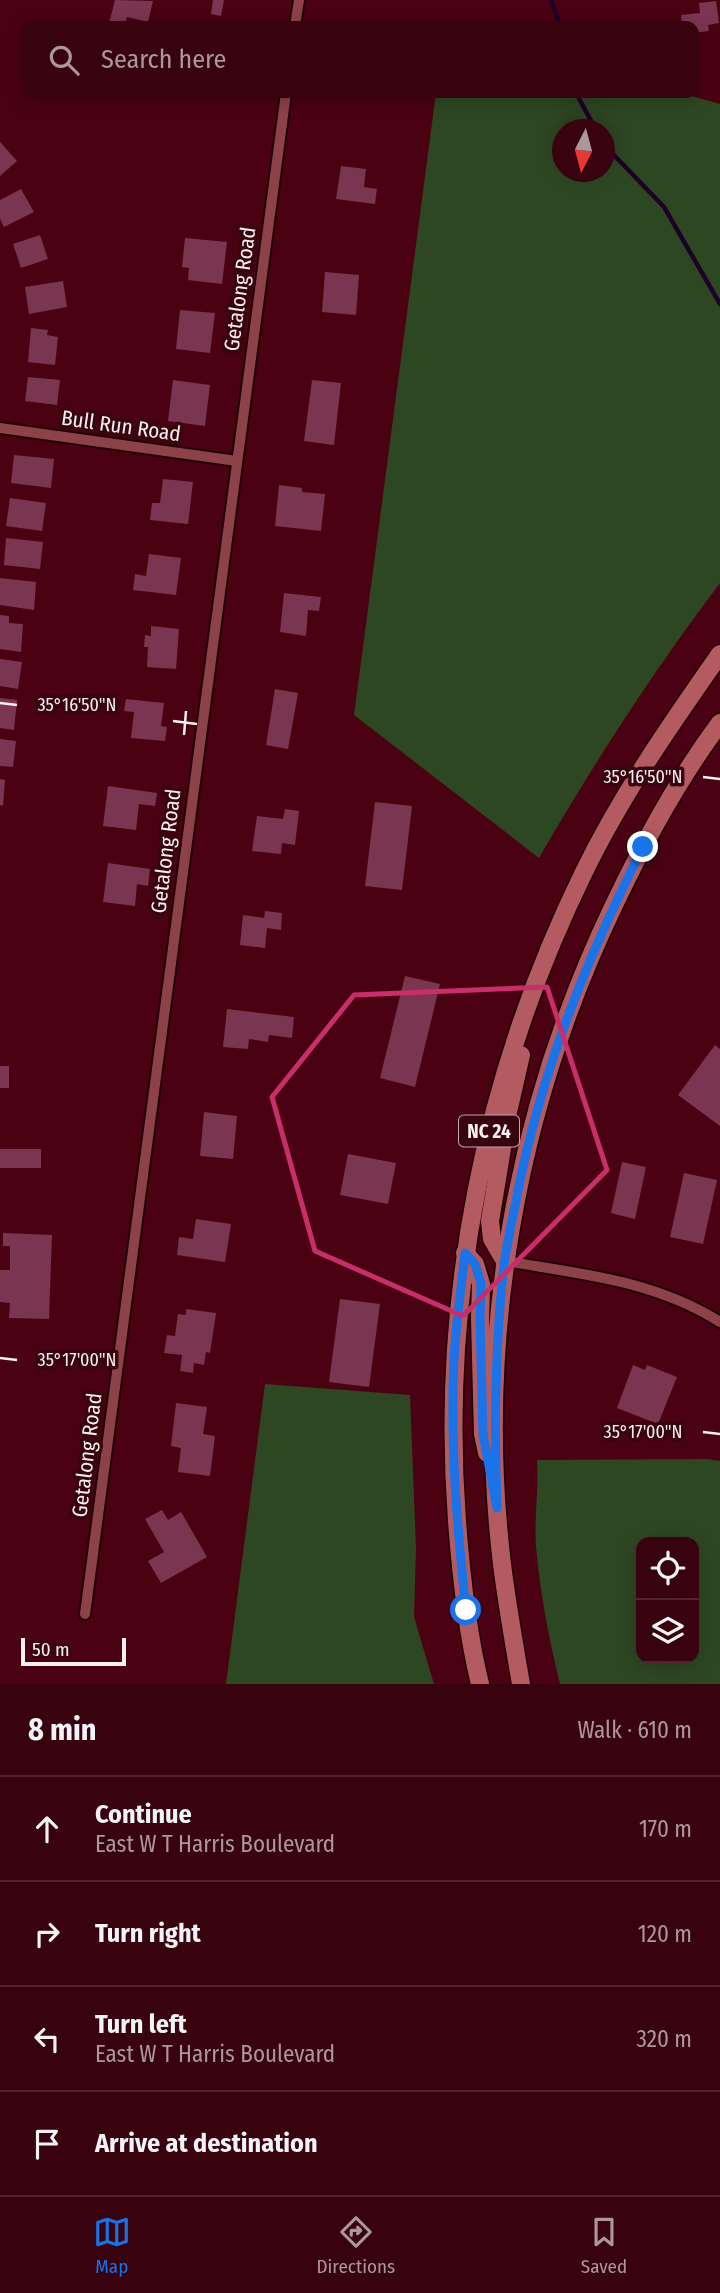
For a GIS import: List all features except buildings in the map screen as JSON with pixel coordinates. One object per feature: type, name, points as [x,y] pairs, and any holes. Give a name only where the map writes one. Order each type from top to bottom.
[{"type":"main road","name":"NC 24","points":[[480,1684],[466,1610],[455,1492],[454,1361],[473,1202],[497,1097],[516,1035],[542,966],[585,870],[632,783],[720,653]]},
{"type":"main road","name":"NC 24","points":[[521,1684],[502,1562],[497,1508],[496,1366],[505,1261],[523,1162],[542,1090],[584,971],[643,847],[696,757],[720,723]]},
{"type":"main road","points":[[505,1261],[492,1239],[490,1221],[510,1102],[542,966]]},
{"type":"main road","points":[[465,1253],[475,1264],[481,1283],[483,1434],[497,1508]]},
{"type":"street","points":[[296,21],[299,0]]},
{"type":"street","name":"Getalong Road","points":[[85,1614],[285,98]]},
{"type":"street","name":"Bull Run Road","points":[[0,428],[237,461]]},
{"type":"street","points":[[505,1261],[615,1280],[652,1290],[680,1300],[720,1322]]},
{"type":"highlighted area","points":[[547,987],[607,1170],[463,1316],[315,1251],[272,1097],[354,995]]},
{"type":"green space","points":[[435,98],[699,98],[720,104],[720,583],[625,717],[539,858],[354,715]]},
{"type":"green space","points":[[265,1384],[410,1395],[416,1548],[414,1617],[434,1684],[226,1684]]},
{"type":"green space","points":[[537,1460],[720,1461],[720,1684],[560,1684],[545,1616],[538,1564]]},
{"type":"waterway","points":[[551,0],[558,21]]},
{"type":"waterway","points":[[579,98],[590,119]]},
{"type":"waterway","points":[[615,156],[664,207],[720,304]]},
{"type":"route","points":[[466,1610],[459,1548],[453,1428],[454,1361],[465,1253],[475,1264],[481,1283],[483,1434],[497,1508],[495,1418],[500,1305],[523,1162],[542,1090],[568,1013],[600,934],[643,847]]}]
